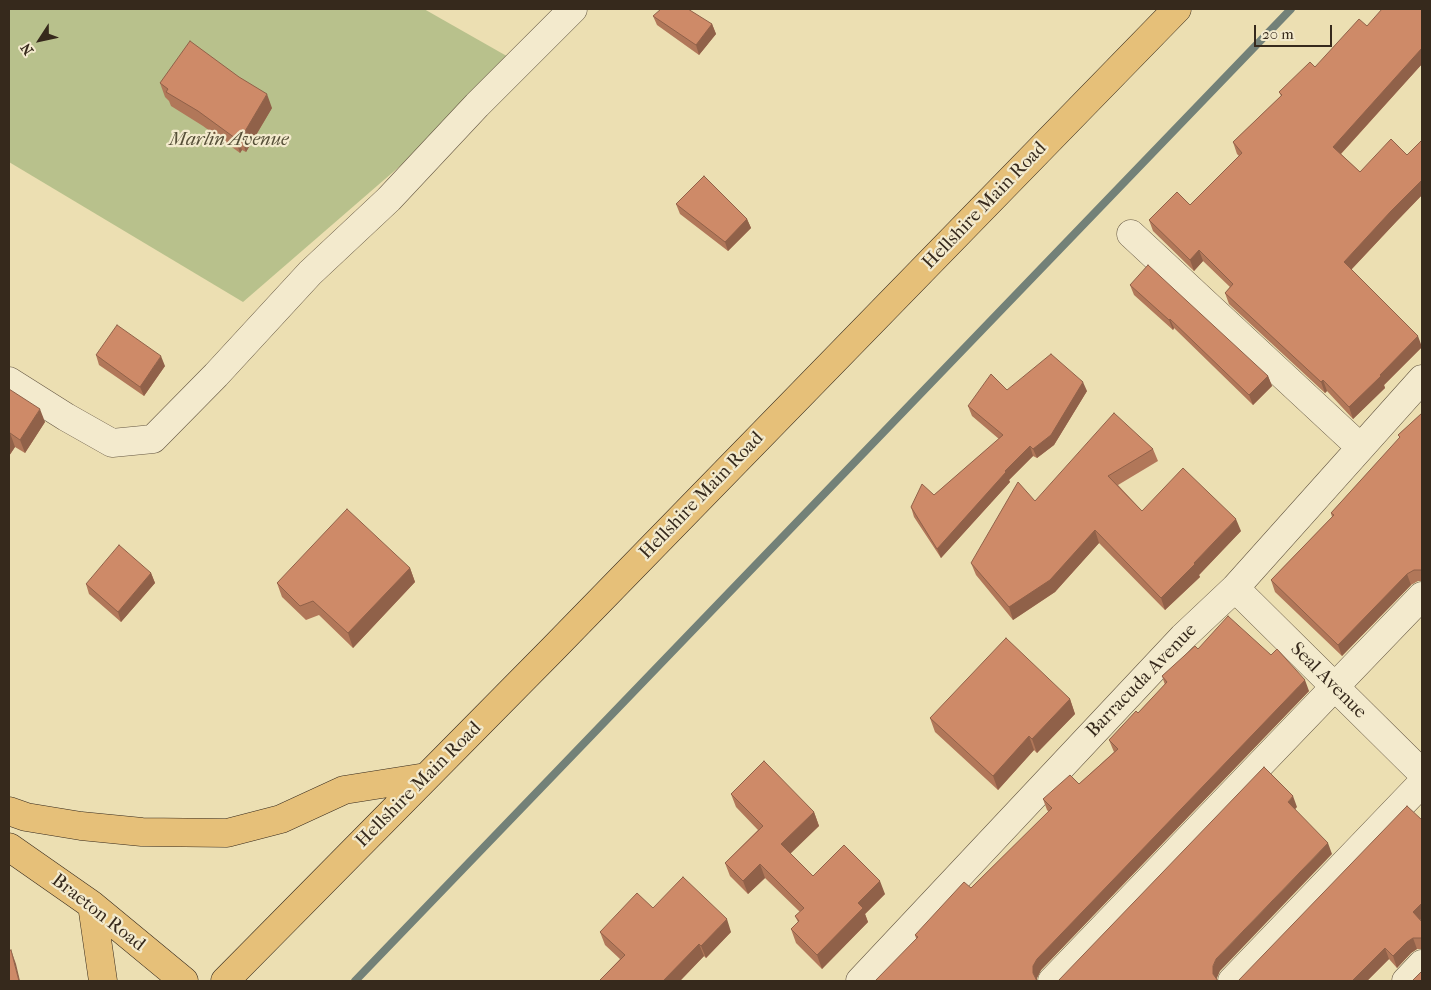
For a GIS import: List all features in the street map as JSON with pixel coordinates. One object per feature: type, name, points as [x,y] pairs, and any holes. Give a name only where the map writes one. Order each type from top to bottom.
[{"type":"main road","name":"Hellshire Main Road","points":[[225,981],[426,778],[1177,9]]},
{"type":"main road","points":[[9,811],[81,826],[142,832],[227,833],[281,819],[344,790],[426,778]]},
{"type":"main road","name":"Braeton Road","points":[[9,848],[92,905],[184,981]]},
{"type":"main road","points":[[92,905],[103,981]]},
{"type":"street","points":[[9,381],[112,443],[154,439],[223,368],[310,273],[388,199],[477,105],[574,9]]},
{"type":"street","points":[[1130,234],[1360,447]]},
{"type":"street","name":"Barracuda Avenue","points":[[860,981],[1183,637],[1234,588],[1422,379]]},
{"type":"street","name":"Seal Avenue","points":[[1234,588],[1422,773]]},
{"type":"street","points":[[1052,981],[1422,596]]},
{"type":"street","points":[[1232,981],[1422,783]]},
{"type":"street","points":[[1406,981],[1422,964]]},
{"type":"green space","name":"Marlin Avenue","points":[[9,9],[424,9],[519,63],[243,302],[9,162]]},
{"type":"building","points":[[661,9],[688,9],[712,24],[696,45],[653,16]]},
{"type":"building","points":[[1382,9],[1422,9],[1422,48],[1333,147],[1360,172],[1391,139],[1407,155],[1422,140],[1422,180],[1344,262],[1418,336],[1349,407],[1323,380],[1321,382],[1225,293],[1233,284],[1199,250],[1190,260],[1149,220],[1177,192],[1190,205],[1242,153],[1233,142],[1282,95],[1279,92],[1310,62],[1315,67],[1359,19],[1367,26]]},
{"type":"building","points":[[190,41],[239,77],[267,94],[241,138],[237,135],[235,138],[198,111],[166,92],[168,89],[160,83]]},
{"type":"building","points":[[704,176],[747,219],[725,242],[676,204]]},
{"type":"building","points":[[1148,265],[1268,376],[1249,395],[1170,319],[1130,285]]},
{"type":"building","points":[[117,325],[161,356],[140,387],[96,355]]},
{"type":"building","points":[[1051,354],[1083,382],[1051,435],[1033,449],[1030,446],[1005,471],[937,549],[911,507],[922,484],[934,495],[1003,435],[968,406],[991,374],[1007,390]]},
{"type":"building","points":[[9,389],[40,409],[20,440],[10,433],[9,436]]},
{"type":"building","points":[[1114,413],[1153,449],[1108,476],[1142,511],[1183,468],[1236,519],[1161,598],[1095,530],[1050,580],[1009,607],[971,563],[1018,482],[1035,501]]},
{"type":"building","points":[[1422,413],[1422,570],[1414,570],[1407,574],[1338,645],[1271,580],[1334,515],[1331,513],[1400,437],[1398,435]]},
{"type":"building","points":[[347,509],[410,568],[348,633],[313,601],[300,606],[277,583]]},
{"type":"building","points":[[119,545],[151,573],[118,612],[86,584]]},
{"type":"building","points":[[1228,616],[1271,655],[1277,649],[1305,680],[1037,959],[1033,966],[1033,973],[1037,981],[875,981],[918,937],[915,935],[964,882],[971,888],[1052,808],[1043,799],[1070,775],[1079,784],[1118,749],[1109,740],[1167,682],[1162,676],[1195,646],[1198,649]]},
{"type":"building","points":[[1006,638],[1070,699],[1032,739],[1029,736],[993,776],[930,718]]},
{"type":"building","points":[[764,761],[814,812],[781,844],[813,876],[844,845],[880,881],[858,903],[863,908],[817,955],[791,929],[799,921],[795,916],[804,908],[760,864],[743,881],[725,863],[763,826],[731,794]]},
{"type":"building","points":[[1264,767],[1293,796],[1288,802],[1328,843],[1216,959],[1213,966],[1213,974],[1218,981],[1058,981]]},
{"type":"building","points":[[1407,806],[1422,820],[1422,903],[1413,912],[1422,922],[1422,938],[1413,938],[1393,956],[1385,948],[1352,981],[1238,981]]},
{"type":"building","points":[[683,877],[727,919],[701,946],[699,944],[663,981],[599,981],[625,955],[600,932],[637,893],[653,908]]},
{"type":"building","points":[[11,950],[19,981],[9,981],[9,951]]},
{"type":"building","points":[[1422,971],[1422,981],[1412,981]]},
{"type":"waterway","points":[[355,981],[1291,9]]}]
